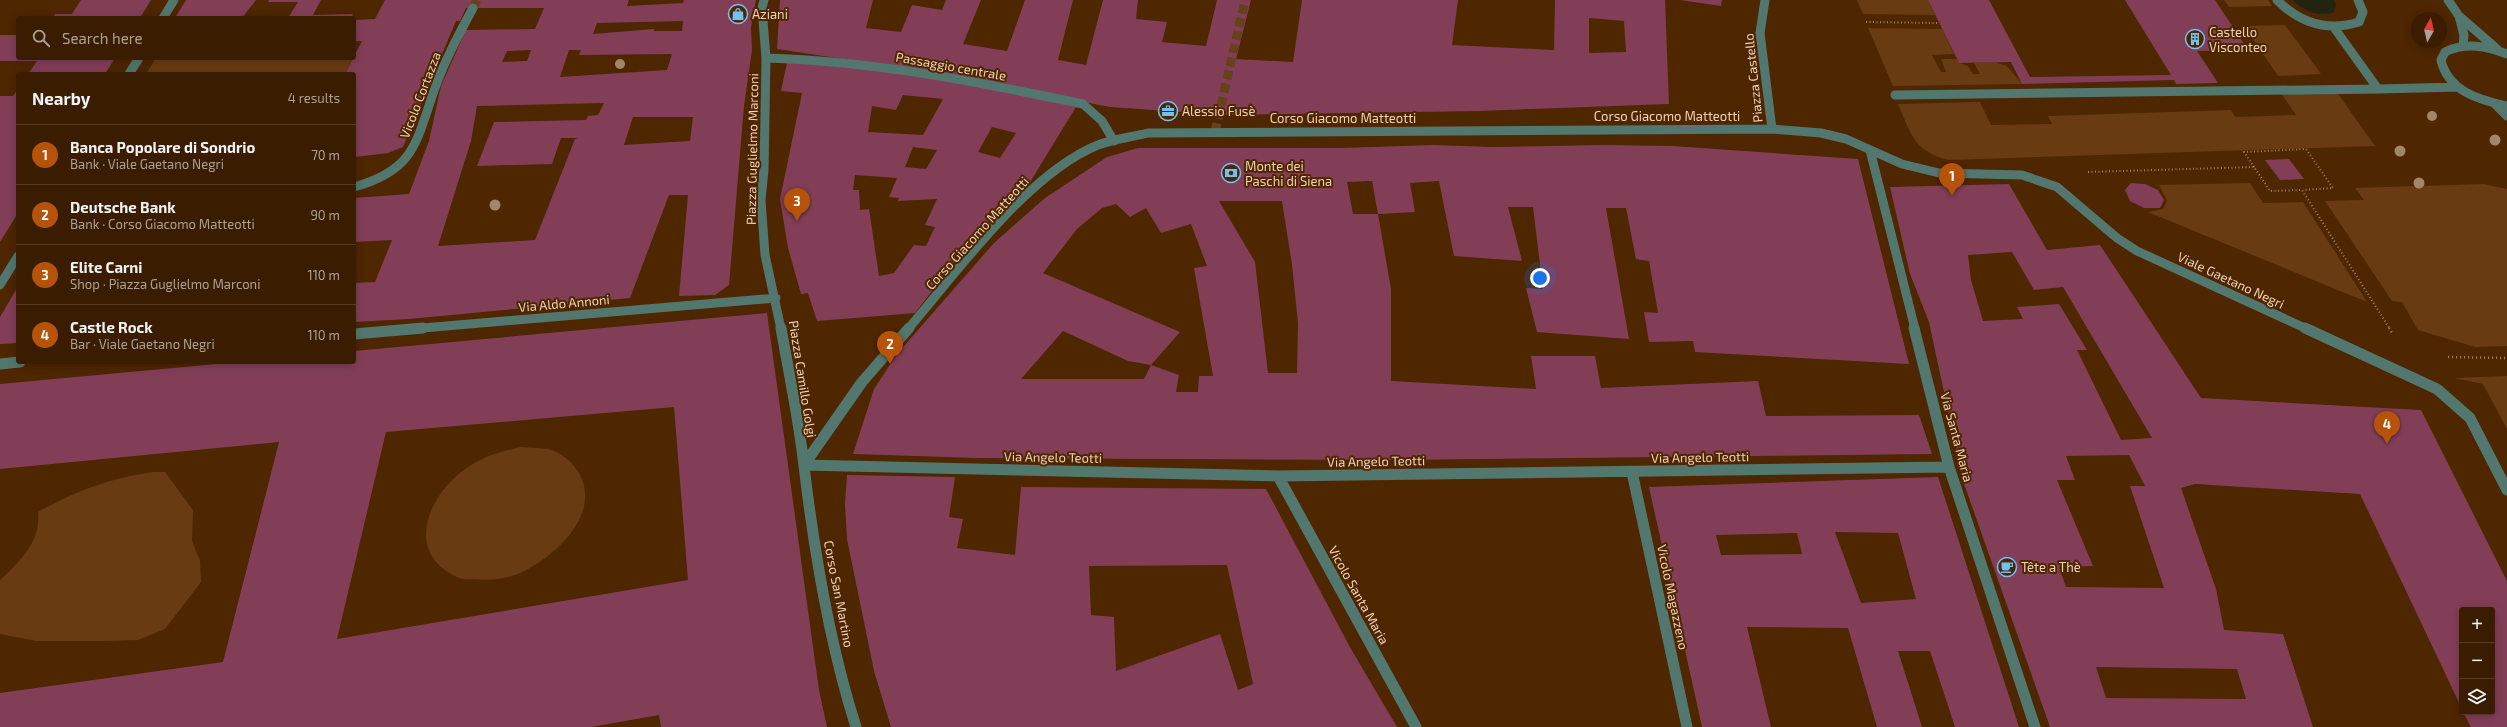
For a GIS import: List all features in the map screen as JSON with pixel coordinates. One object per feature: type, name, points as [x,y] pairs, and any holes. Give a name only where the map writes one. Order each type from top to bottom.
[{"type":"street","points":[[164,16],[174,0]]},
{"type":"street","name":"Piazza Guglielmo Marconi","points":[[764,0],[762,8],[766,58],[764,170],[761,200],[765,255],[776,298]]},
{"type":"street","name":"Piazza Castello","points":[[1765,0],[1760,33],[1772,129]]},
{"type":"street","points":[[2277,0],[2288,12],[2307,22],[2335,29],[2359,22],[2363,12],[2358,0]]},
{"type":"street","points":[[2448,0],[2459,16],[2504,53]]},
{"type":"street","name":"Vicolo Cortazza","points":[[356,186],[370,183],[398,166],[415,147],[435,87],[460,31],[473,8]]},
{"type":"street","points":[[2459,16],[2464,35],[2463,46]]},
{"type":"street","points":[[2335,29],[2378,89]]},
{"type":"street","points":[[2504,53],[2476,46],[2463,46],[2445,52],[2441,60],[2447,76],[2458,87],[2476,97],[2495,104],[2507,106]]},
{"type":"street","name":"Passaggio centrale","points":[[766,58],[801,58],[911,71],[1083,104],[1102,121],[1114,141]]},
{"type":"street","points":[[130,72],[138,60]]},
{"type":"street","points":[[1895,95],[2458,87]]},
{"type":"street","points":[[2495,104],[2507,116]]},
{"type":"street","name":"Corso Giacomo Matteotti","points":[[804,465],[862,382],[1003,219],[1049,173],[1098,145],[1148,134],[1170,133],[1772,129],[1821,132],[1846,139],[1902,164]]},
{"type":"street","name":"Via Santa Maria","points":[[1870,150],[1949,467],[2035,727]]},
{"type":"street","name":"Viale Gaetano Negri","points":[[1902,164],[1939,172],[2022,175],[2057,187],[2117,238],[2137,251],[2437,389],[2470,418],[2507,490]]},
{"type":"street","points":[[0,285],[16,259]]},
{"type":"street","name":"Via Aldo Annoni","points":[[356,334],[776,298]]},
{"type":"street","name":"Piazza Camillo Golgi","points":[[776,298],[804,465]]},
{"type":"street","points":[[0,364],[16,362]]},
{"type":"street","name":"Via Angelo Teotti","points":[[804,465],[1278,476],[1949,467]]},
{"type":"street","name":"Corso San Martino","points":[[804,465],[808,509],[818,562],[844,690],[856,727]]},
{"type":"street","name":"Vicolo Magazzeno","points":[[1632,472],[1687,727]]},
{"type":"street","name":"Vicolo Santa Maria","points":[[1278,476],[1416,727]]},
{"type":"path","points":[[1866,22],[1939,23]]},
{"type":"path","points":[[2306,149],[2333,188],[2302,190],[2270,191],[2244,152],[2306,149]]},
{"type":"path","points":[[2084,172],[2254,167]]},
{"type":"path","points":[[2302,190],[2396,338]]},
{"type":"path","points":[[2445,357],[2507,358]]},
{"type":"shaded area","points":[[1857,0],[1928,0],[1935,15],[1863,14]]},
{"type":"shaded area","points":[[2224,0],[2268,0],[2272,6],[2229,7]]},
{"type":"shaded area","points":[[2292,0],[2334,0],[2336,5],[2334,12],[2329,14],[2318,14],[2307,10]]},
{"type":"shaded area","points":[[2285,25],[2321,74],[2278,76],[2244,26]]},
{"type":"shaded area","points":[[1868,28],[1942,29],[1954,54],[1932,55],[1941,72],[1946,72],[1941,59],[1957,59],[1959,63],[1968,66],[1973,74],[1980,74],[1974,63],[1994,62],[2007,66],[2022,84],[1893,86]]},
{"type":"shaded area","points":[[155,60],[352,60],[346,72],[147,72]]},
{"type":"shaded area","points":[[2336,91],[2375,146],[1949,160],[1937,157],[1921,147],[1911,133],[1898,104],[1980,102],[1991,125],[2052,124],[2048,116],[2231,110],[2235,117],[2296,115],[2281,93]]},
{"type":"shaded area","points":[[2250,183],[2263,203],[2303,202],[2367,302],[2148,212],[2163,209],[2167,201],[2159,185]]},
{"type":"shaded area","points":[[2483,184],[2507,189],[2507,346],[2475,347],[2418,330],[2402,302],[2392,301],[2325,201],[2364,200],[2355,188]]},
{"type":"shaded area","points":[[2507,376],[2507,429],[2483,384],[2454,378]]},
{"type":"shaded area","points":[[521,447],[553,450],[572,463],[584,485],[585,500],[581,515],[574,529],[551,554],[524,571],[506,578],[487,580],[459,578],[441,567],[430,553],[426,538],[428,522],[433,506],[443,490],[456,476],[471,465],[495,454]]},
{"type":"shaded area","points":[[153,472],[165,472],[193,510],[192,541],[200,561],[201,582],[165,629],[138,640],[36,641],[0,634],[0,580],[22,558],[33,542],[38,523],[38,512],[52,504],[94,486]]},
{"type":"building","points":[[81,0],[151,0],[141,16],[54,16],[55,14],[72,14]]},
{"type":"building","points":[[186,0],[256,0],[244,16],[176,16]]},
{"type":"building","points":[[269,0],[321,0],[313,15],[353,14],[352,16],[289,16],[298,2],[268,2]]},
{"type":"building","points":[[385,0],[629,0],[627,6],[683,3],[684,0],[756,0],[751,27],[752,50],[744,106],[729,285],[715,295],[679,296],[688,195],[669,195],[630,298],[409,319],[356,322],[356,283],[375,282],[392,240],[356,242],[356,198],[409,194],[429,141],[441,86],[466,30],[535,29],[544,8],[466,8],[460,21],[456,21],[403,147],[388,153],[356,157],[356,72],[346,72],[352,60],[356,60],[356,53],[362,41],[356,41],[356,20],[375,19]],"holes":[[[683,21],[682,31],[654,31],[654,29],[593,34],[597,23]],[[531,50],[527,61],[502,62],[507,51]],[[569,50],[581,50],[579,55],[672,54],[667,70],[560,77]],[[604,103],[598,115],[588,116],[586,120],[494,122],[477,166],[552,164],[561,138],[578,138],[575,139],[535,240],[438,246],[471,141],[477,106]],[[633,117],[693,117],[690,141],[624,145]]]},
{"type":"building","points":[[780,0],[873,0],[866,28],[901,32],[912,5],[942,10],[946,0],[981,0],[963,44],[1007,51],[1025,0],[1073,0],[1058,60],[1086,65],[1103,0],[1138,0],[1136,19],[1167,22],[1162,42],[1206,46],[1217,0],[1251,0],[1236,59],[1293,62],[1302,0],[1458,0],[1452,45],[1554,50],[1555,0],[1665,0],[1669,104],[1479,111],[1224,115],[1110,107],[916,70],[777,49]],"holes":[[[1589,18],[1624,21],[1626,52],[1589,53]]]},
{"type":"building","points":[[1680,0],[1722,0],[1721,6]]},
{"type":"building","name":"Castello Visconteo","points":[[1928,0],[1989,0],[2030,77],[2171,75],[2125,0],[2215,0],[2248,50],[2197,51],[2218,83],[2176,84],[2174,80],[2022,84],[2011,62],[1959,63]]},
{"type":"building","points":[[0,35],[16,35],[16,60],[114,60],[106,72],[29,72],[37,61],[0,61]]},
{"type":"building","points":[[810,62],[953,80],[1076,107],[1024,192],[1019,191],[975,246],[968,245],[915,313],[817,321],[808,293],[801,294],[788,248],[780,199],[802,93],[781,91],[787,63]],"holes":[[[903,95],[943,99],[923,135],[868,132],[872,106],[896,110]],[[992,127],[1016,133],[1000,158],[978,152]],[[913,147],[937,150],[926,169],[905,167]],[[855,175],[897,178],[889,197],[899,198],[898,201],[937,199],[925,225],[935,227],[926,246],[914,245],[894,273],[879,276],[869,209],[860,210],[859,190],[853,190]]]},
{"type":"building","points":[[16,92],[16,216],[0,242],[0,96],[13,96]]},
{"type":"building","points":[[1434,145],[1493,147],[1602,145],[1673,146],[1858,159],[1909,364],[1695,352],[1693,341],[1649,342],[1644,312],[1658,313],[1649,261],[1636,259],[1626,208],[1606,208],[1629,339],[1537,332],[1526,288],[1543,289],[1533,207],[1508,207],[1522,261],[1454,256],[1439,181],[1410,183],[1415,212],[1378,214],[1391,289],[1391,381],[1536,389],[1531,356],[1595,356],[1601,388],[1758,381],[1766,416],[1919,415],[1932,454],[1394,460],[978,458],[853,454],[874,389],[897,354],[994,243],[1045,198],[1107,157],[1138,148],[1340,148]],"holes":[[[1372,181],[1378,214],[1353,214],[1347,182]],[[1219,201],[1282,201],[1292,265],[1298,323],[1297,373],[1268,373],[1255,262]],[[1116,204],[1130,217],[1146,208],[1161,233],[1191,224],[1207,266],[1194,268],[1213,376],[1199,376],[1198,392],[1176,392],[1179,375],[1151,365],[1180,332],[1043,273],[1077,229],[1102,208]],[[1063,331],[1128,361],[1151,365],[1144,379],[1021,379]]]},
{"type":"building","points":[[2289,159],[2304,179],[2280,180],[2265,160]]},
{"type":"building","points":[[2131,183],[2145,184],[2158,190],[2164,200],[2160,208],[2144,208],[2130,201],[2125,190]]},
{"type":"building","points":[[2009,184],[2047,250],[2100,245],[2201,398],[2421,410],[2507,581],[2507,727],[2471,727],[2465,715],[2495,715],[2495,607],[2459,607],[2459,703],[2360,494],[2195,484],[2181,488],[2216,589],[2224,630],[2283,634],[2313,727],[2050,727],[1963,481],[1929,322],[1910,274],[1890,187]],"holes":[[[2012,252],[2034,290],[2063,287],[2152,438],[2121,440],[2077,350],[2087,350],[2059,304],[2017,307],[2023,319],[1983,321],[1971,280],[1968,255]],[[2129,455],[2145,486],[2130,486],[2164,588],[2066,587],[2059,567],[2093,566],[2057,480],[2075,480],[2066,456]],[[2096,667],[2237,669],[2246,699],[2106,698]]]},
{"type":"building","points":[[16,290],[16,343],[0,344],[0,317]]},
{"type":"building","points":[[767,313],[819,690],[827,727],[661,727],[659,715],[591,727],[0,727],[0,693],[223,662],[279,442],[0,469],[0,384],[216,364],[356,364],[356,351]],"holes":[[[674,407],[688,580],[337,639],[386,432]]]},
{"type":"building","points":[[847,475],[955,477],[949,517],[963,519],[957,548],[1015,555],[1021,487],[1266,489],[1351,649],[1397,727],[891,727],[874,671],[847,539],[845,504]],"holes":[[[1227,565],[1253,684],[1238,690],[1220,634],[1116,671],[1114,617],[1091,615],[1089,566]]]},
{"type":"building","points":[[1938,477],[2019,727],[1955,727],[1930,651],[1898,651],[1922,727],[1877,727],[1848,628],[1747,627],[1771,727],[1702,727],[1649,487]],"holes":[[[1835,532],[1898,533],[1916,599],[1861,603]],[[1797,533],[1802,554],[1721,555],[1716,535]]]},
{"type":"tunnel","points":[[473,8],[477,0]]},
{"type":"tunnel","points":[[1215,132],[1245,0]]},
{"type":"place","name":"Aziani","points":[[738,14]]},
{"type":"place","name":"Castello Visconteo","points":[[2195,39]]},
{"type":"place","name":"Alessio Fusè","points":[[1168,111]]},
{"type":"place","name":"Monte dei Paschi di Siena","points":[[1231,173]]},
{"type":"place","name":"Banca Popolare di Sondrio","points":[[1952,196]]},
{"type":"place","name":"Elite Carni","points":[[797,221]]},
{"type":"place","name":"Deutsche Bank","points":[[890,364]]},
{"type":"place","name":"Castle Rock","points":[[2387,444]]},
{"type":"place","name":"Tête a Thè","points":[[2007,567]]}]
